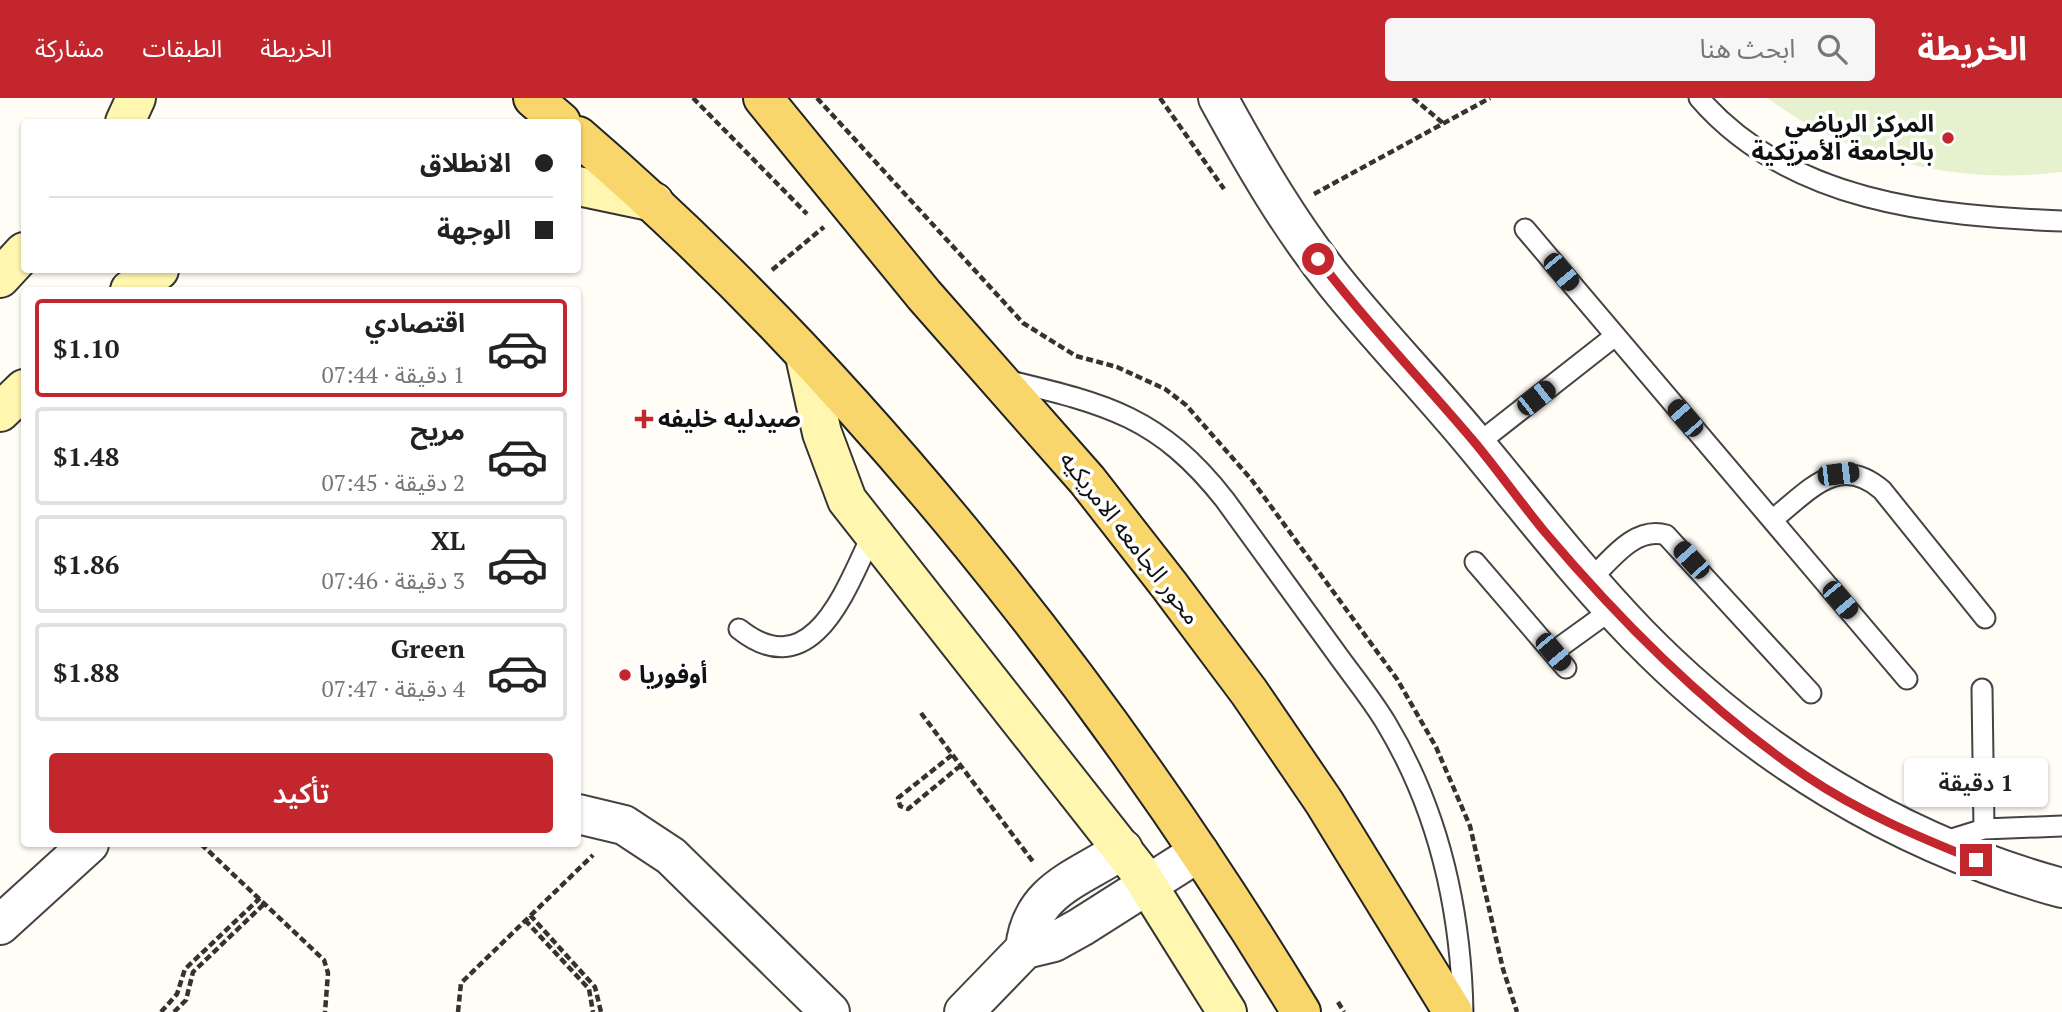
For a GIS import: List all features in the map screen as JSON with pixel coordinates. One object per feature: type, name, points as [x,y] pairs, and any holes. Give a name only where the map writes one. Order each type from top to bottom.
[{"type":"main road","points":[[533,98],[558,119]]},
{"type":"main road","name":"محور الجامعه الامريكيه","points":[[763,98],[924,295],[1000,378],[1087,480],[1249,692],[1324,802],[1452,1012]]},
{"type":"main road","points":[[581,139],[654,202],[805,356],[911,475],[1012,596],[1108,723],[1199,852],[1301,1012]]},
{"type":"street","points":[[126,119],[136,98]]},
{"type":"street","points":[[1217,98],[1283,209],[1367,322],[1476,444],[1545,532],[1602,595],[1692,685],[1806,776],[1870,813],[1936,844],[2062,888]]},
{"type":"street","points":[[1235,98],[1245,149]]},
{"type":"street","points":[[581,187],[654,202]]},
{"type":"street","points":[[0,278],[21,255]]},
{"type":"street","points":[[805,356],[822,433],[847,500],[1150,885],[1227,1012]]},
{"type":"street","points":[[0,412],[21,392]]},
{"type":"street","points":[[581,815],[624,825],[671,856],[830,1012]]},
{"type":"street","points":[[0,925],[86,847]]},
{"type":"street","points":[[1025,949],[1027,927],[1036,910],[1056,891],[1123,849]]},
{"type":"street","points":[[964,1012],[1025,949],[1054,942],[1150,885],[1199,852]]},
{"type":"lane","points":[[1699,98],[1746,141],[1792,169],[1840,190],[1948,214],[2062,221]]},
{"type":"lane","points":[[1525,229],[1907,680]]},
{"type":"lane","points":[[1476,444],[1615,336]]},
{"type":"lane","points":[[1000,378],[1101,404],[1138,420],[1171,442],[1200,469],[1225,500],[1386,723],[1415,780],[1437,839],[1453,900],[1462,963],[1463,1012]]},
{"type":"lane","points":[[1772,520],[1826,478],[1853,472],[1867,477],[1882,490],[1985,618]]},
{"type":"lane","points":[[1553,652],[1602,595],[1637,536],[1656,532],[1665,535],[1811,693]]},
{"type":"lane","points":[[739,629],[750,638],[778,646],[800,643],[819,632],[832,615],[872,535]]},
{"type":"lane","points":[[1475,562],[1566,668]]},
{"type":"lane","points":[[1982,689],[1984,829]]},
{"type":"lane","points":[[1936,844],[1984,829],[2062,826]]},
{"type":"path","points":[[693,98],[830,238]]},
{"type":"path","points":[[1160,98],[1226,191]]},
{"type":"path","points":[[1413,98],[1444,124]]},
{"type":"path","points":[[1283,209],[1490,98]]},
{"type":"path","points":[[745,293],[888,176]]},
{"type":"path","points":[[921,713],[1056,891]]},
{"type":"path","points":[[952,755],[898,798],[900,806],[908,808],[960,766]]},
{"type":"path","points":[[458,1012],[461,984],[624,825]]},
{"type":"path","points":[[204,847],[324,960],[328,973],[325,1012]]},
{"type":"path","points":[[160,1012],[177,994],[185,969],[260,898]]},
{"type":"path","points":[[174,1012],[186,1000],[195,970],[265,903]]},
{"type":"path","points":[[527,917],[589,989],[593,1012]]},
{"type":"path","points":[[527,917],[595,987],[601,1012]]},
{"type":"green space","name":"المركز الرياضي بالجامعة الأمريكية","points":[[1767,98],[2062,98],[2062,172],[1983,175],[1907,164],[1835,138],[1800,120]]},
{"type":"place","name":"المركز الرياضي بالجامعة الأمريكية","points":[[1948,138]]},
{"type":"place","name":"صيدليه خليفه","points":[[644,419]]},
{"type":"place","name":"أوفوريا","points":[[625,675]]},
{"type":"route","points":[[1318,259],[1367,322],[1476,444],[1545,532],[1638,635],[1692,685],[1806,776],[1870,813],[1976,860]]}]
